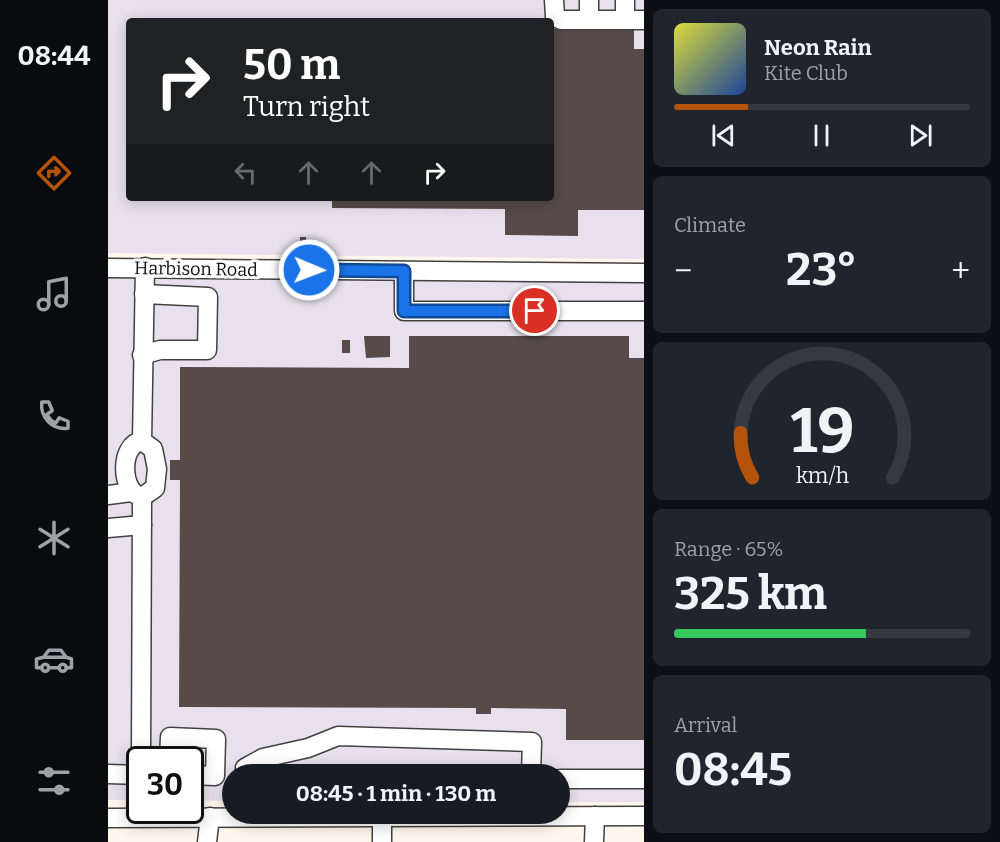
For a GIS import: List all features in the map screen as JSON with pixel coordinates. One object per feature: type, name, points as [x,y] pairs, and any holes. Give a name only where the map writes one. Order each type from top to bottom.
[{"type":"street","points":[[554,0],[555,17],[561,20],[644,20]]},
{"type":"street","points":[[589,0],[589,20]]},
{"type":"street","points":[[625,0],[625,20]]},
{"type":"street","points":[[142,441],[145,267]]},
{"type":"street","name":"Harbison Road","points":[[108,268],[644,273]]},
{"type":"street","points":[[404,271],[404,311],[644,311]]},
{"type":"street","points":[[142,355],[160,350],[207,350],[208,297],[144,294]]},
{"type":"street","points":[[108,495],[136,494],[154,491],[157,469],[153,449],[142,441],[135,442],[128,453],[128,483],[136,494],[142,525],[141,746]]},
{"type":"street","points":[[108,528],[142,525]]},
{"type":"street","points":[[252,764],[263,758],[308,748],[338,736],[532,742],[531,764]]},
{"type":"street","points":[[170,746],[170,738],[216,739],[215,776],[204,776]]},
{"type":"street","points":[[108,774],[126,775]]},
{"type":"street","points":[[570,779],[644,778]]},
{"type":"street","points":[[570,815],[644,816]]},
{"type":"street","points":[[108,818],[126,816]]},
{"type":"street","points":[[204,817],[222,816]]},
{"type":"street","points":[[594,842],[595,816]]},
{"type":"street","points":[[207,842],[210,817]]},
{"type":"street","points":[[382,824],[382,842]]},
{"type":"shaded area","points":[[108,0],[644,0],[644,259],[108,253]]},
{"type":"shaded area","points":[[108,277],[644,282],[644,802],[570,802],[570,764],[222,764],[222,801],[204,800],[204,746],[126,746],[126,800],[108,800]]},
{"type":"building","points":[[554,29],[634,29],[634,49],[644,49],[644,210],[578,210],[578,236],[505,235],[505,209],[332,208],[332,201],[554,201]]},
{"type":"building","points":[[300,237],[306,237],[306,246],[300,246]]},
{"type":"building","points":[[364,336],[390,336],[390,357],[366,358]]},
{"type":"building","points":[[409,336],[629,336],[629,358],[644,358],[644,740],[566,740],[566,709],[491,708],[491,714],[476,714],[476,708],[179,707],[180,480],[170,480],[170,460],[180,460],[180,367],[409,368]]},
{"type":"building","points":[[342,340],[350,340],[350,353],[342,353]]},
{"type":"route","points":[[309,270],[404,271],[404,311],[535,311]]}]
